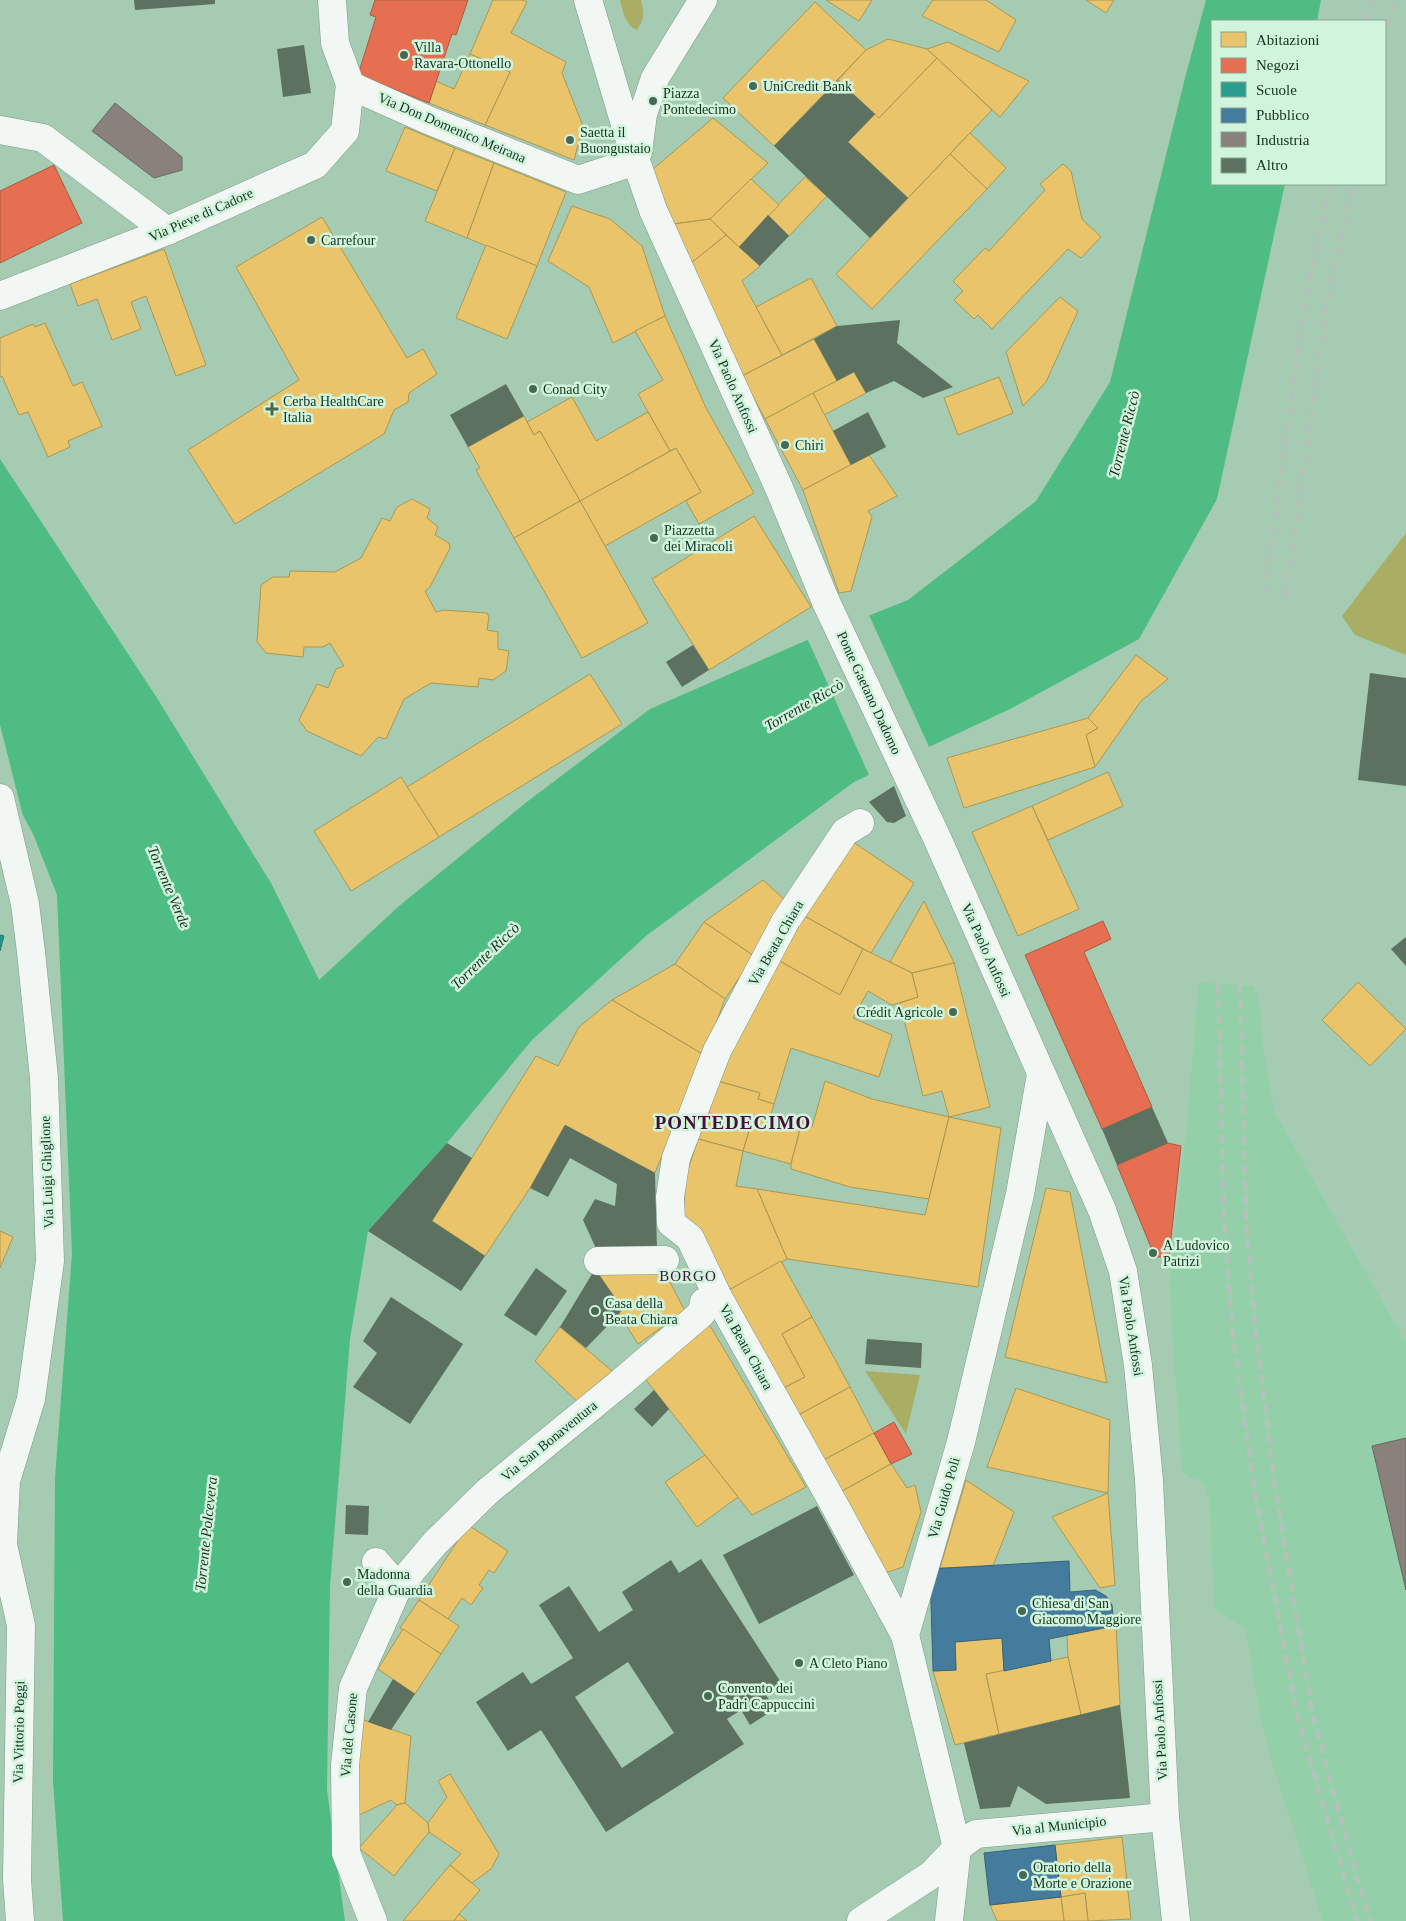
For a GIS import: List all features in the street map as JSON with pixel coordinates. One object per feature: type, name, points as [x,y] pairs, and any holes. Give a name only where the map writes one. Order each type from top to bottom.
[{"type":"street","points":[[332,0],[335,43],[350,84]]},
{"type":"street","points":[[588,0],[636,161]]},
{"type":"street","points":[[636,161],[644,114],[655,78],[703,0]]},
{"type":"street","name":"Via Don Domenico Meirana","points":[[350,84],[428,120],[578,180],[636,161]]},
{"type":"street","name":"Via Pieve di Cadore","points":[[0,296],[167,231],[315,164],[345,131],[350,84]]},
{"type":"street","points":[[0,130],[43,138],[167,231]]},
{"type":"street","name":"Via Paolo Anfossi","points":[[636,161],[653,210],[779,488],[830,611]]},
{"type":"street","name":"Ponte Gaetano Dadomo","points":[[830,611],[906,775]]},
{"type":"street","name":"Via Paolo Anfossi","points":[[906,775],[937,838],[1102,1210],[1123,1271],[1138,1365],[1149,1480],[1165,1816],[1176,1921]]},
{"type":"street","name":"Via Luigi Ghiglione","points":[[0,798],[25,904],[31,952],[44,1078],[50,1261],[31,1400],[6,1481],[1,1543]]},
{"type":"street","name":"Via Beata Chiara","points":[[860,823],[845,832],[785,922],[717,1052],[676,1158],[670,1197],[672,1223],[690,1238],[717,1295],[905,1635]]},
{"type":"street","name":"Via Guido Poli","points":[[949,1921],[957,1848],[905,1635],[963,1432],[1020,1194],[1041,1074]]},
{"type":"street","points":[[598,1261],[665,1260]]},
{"type":"street","name":"Via San Bonaventura","points":[[398,1587],[435,1544],[496,1485],[702,1313],[704,1302]]},
{"type":"street","name":"Via Vittorio Poggi","points":[[1,1543],[21,1625],[17,1879],[20,1921]]},
{"type":"street","points":[[376,1562],[398,1587]]},
{"type":"street","name":"Via del Casone","points":[[373,1921],[346,1853],[344,1765],[353,1688],[398,1587]]},
{"type":"street","name":"Via al Municipio","points":[[861,1921],[931,1875],[957,1848],[976,1834],[1165,1816]]},
{"type":"shaded area","points":[[620,0],[641,0],[643,16],[637,30],[627,21]]},
{"type":"shaded area","points":[[1406,533],[1406,655],[1355,635],[1342,616]]},
{"type":"shaded area","points":[[1199,982],[1254,986],[1261,1010],[1264,1054],[1275,1113],[1406,1343],[1406,1921],[1323,1921],[1274,1770],[1260,1714],[1245,1628],[1215,1610],[1209,1498],[1202,1482],[1182,1473],[1169,1283],[1185,1143]]},
{"type":"shaded area","points":[[865,1371],[920,1375],[906,1434]]},
{"type":"water","points":[[1206,0],[1321,0],[1317,20],[1211,20],[1211,185],[1285,185],[1217,499],[1139,639],[1010,709],[854,782],[646,936],[532,1040],[447,1143],[368,1231],[350,1339],[330,1586],[327,1790],[345,1921],[63,1921],[53,1781],[55,1478],[72,1253],[57,895],[34,836],[0,772],[0,459],[157,698],[271,883],[319,980],[399,906],[528,801],[650,709],[805,641],[908,600],[1036,501],[1110,382]]},
{"type":"pier","points":[[868,613],[930,749],[870,777],[807,638]]},
{"type":"pier","points":[[0,725],[25,824],[0,777]]},
{"type":"building: Abitazioni","points":[[493,0],[522,0],[527,2],[511,33],[566,62],[562,73],[583,126],[574,160],[485,125],[510,72],[470,54]]},
{"type":"building: Abitazioni","points":[[826,0],[872,0],[859,21]]},
{"type":"building: Abitazioni","points":[[933,0],[986,0],[1016,20],[999,52],[922,16]]},
{"type":"building: Abitazioni","points":[[1086,0],[1114,0],[1106,13]]},
{"type":"building: Abitazioni","points":[[815,2],[866,50],[774,146],[723,98]]},
{"type":"building: Abitazioni","points":[[888,39],[927,49],[937,58],[879,118],[838,80],[866,50]]},
{"type":"building: Abitazioni","points":[[948,42],[1029,81],[1000,117],[927,49]]},
{"type":"building: Abitazioni","points":[[470,54],[510,72],[485,125],[429,103],[436,81],[454,89]]},
{"type":"building: Abitazioni","points":[[937,58],[992,110],[908,198],[848,142],[875,114],[879,118]]},
{"type":"building: Abitazioni","points":[[713,118],[768,163],[710,219],[674,224],[652,170]]},
{"type":"building: Abitazioni","points":[[405,127],[455,148],[437,191],[386,171]]},
{"type":"building: Abitazioni","points":[[970,133],[1006,168],[987,189],[950,154]]},
{"type":"building: Abitazioni","points":[[455,148],[494,163],[467,238],[425,221]]},
{"type":"building: Abitazioni","points":[[950,154],[987,189],[872,309],[836,274]]},
{"type":"building: Abitazioni","points":[[494,163],[566,192],[537,266],[467,238]]},
{"type":"building: Abitazioni","points":[[1063,164],[1071,171],[1082,219],[1101,237],[1081,258],[1068,249],[992,329],[978,315],[974,319],[954,300],[963,291],[953,281],[985,248],[989,251],[1045,190],[1040,184]]},
{"type":"building: Abitazioni","points":[[805,177],[827,196],[789,236],[768,215]]},
{"type":"building: Abitazioni","points":[[751,179],[779,205],[739,247],[710,219]]},
{"type":"building: Abitazioni","points":[[572,206],[610,219],[642,246],[665,316],[613,343],[589,287],[548,261]]},
{"type":"building: Abitazioni","points":[[322,217],[407,358],[423,349],[437,374],[409,393],[408,402],[394,410],[384,434],[235,524],[188,450],[299,380],[236,267]]},
{"type":"building: Abitazioni","points":[[710,219],[726,235],[690,264],[674,224]]},
{"type":"building: Abitazioni","points":[[726,235],[760,266],[742,281],[782,355],[742,376],[690,264]]},
{"type":"building: Abitazioni","points":[[486,245],[537,266],[507,339],[456,318]]},
{"type":"building: Abitazioni","points":[[164,249],[206,365],[176,376],[146,296],[131,302],[141,329],[112,340],[97,299],[78,306],[70,284]]},
{"type":"building: Abitazioni","points":[[811,278],[837,326],[782,355],[756,307]]},
{"type":"building: Abitazioni","points":[[1060,297],[1078,311],[1046,382],[1023,406],[1006,352]]},
{"type":"building: Abitazioni","points":[[665,316],[706,408],[754,493],[699,524],[686,501],[701,492],[676,448],[670,451],[638,394],[663,380],[635,331]]},
{"type":"building: Abitazioni","points":[[45,323],[73,386],[82,382],[102,426],[68,441],[70,447],[48,457],[28,412],[19,415],[2,376],[0,377],[0,338],[33,324],[35,327]]},
{"type":"building: Abitazioni","points":[[814,339],[837,381],[765,419],[742,376]]},
{"type":"building: Abitazioni","points":[[854,372],[866,393],[824,415],[813,393]]},
{"type":"building: Abitazioni","points":[[999,377],[1013,413],[958,435],[944,398]]},
{"type":"building: Abitazioni","points":[[813,393],[851,465],[803,490],[765,419]]},
{"type":"building: Abitazioni","points":[[572,397],[596,441],[648,412],[670,451],[580,501],[540,431],[534,435],[527,422]]},
{"type":"building: Abitazioni","points":[[524,416],[534,435],[540,431],[580,501],[514,538],[476,470],[480,468],[468,447]]},
{"type":"building: Abitazioni","points":[[676,448],[701,492],[605,546],[580,501]]},
{"type":"building: Abitazioni","points":[[869,455],[897,496],[868,511],[872,517],[851,591],[839,593],[803,490]]},
{"type":"building: Abitazioni","points":[[412,499],[430,509],[427,518],[438,527],[435,535],[449,543],[450,548],[430,587],[425,591],[436,612],[444,610],[487,613],[489,617],[487,630],[498,632],[498,649],[509,651],[506,671],[493,680],[479,678],[478,687],[431,683],[404,699],[386,739],[378,737],[361,756],[307,731],[299,720],[317,684],[328,688],[336,669],[344,666],[330,643],[323,647],[304,647],[303,657],[266,653],[257,642],[261,585],[273,577],[289,577],[290,571],[335,572],[361,558],[382,518],[390,521],[397,507]]},
{"type":"building: Abitazioni","points":[[580,501],[648,623],[582,658],[514,538]]},
{"type":"building: Abitazioni","points":[[754,516],[811,607],[709,670],[652,579]]},
{"type":"building: Abitazioni","points":[[1136,655],[1168,679],[1141,701],[1095,767],[1086,735],[1098,728],[1088,718]]},
{"type":"building: Abitazioni","points":[[590,674],[622,724],[439,837],[407,787]]},
{"type":"building: Abitazioni","points":[[1088,718],[1098,728],[1086,735],[1095,767],[964,808],[947,758]]},
{"type":"building: Abitazioni","points":[[1108,772],[1123,806],[1048,840],[1032,806]]},
{"type":"building: Abitazioni","points":[[401,777],[439,837],[351,891],[314,831]]},
{"type":"building: Abitazioni","points":[[1032,806],[1079,909],[1018,936],[972,832]]},
{"type":"building: Abitazioni","points":[[850,840],[914,883],[871,953],[801,914]]},
{"type":"building: Abitazioni","points":[[763,880],[785,900],[754,956],[704,922]]},
{"type":"building: Abitazioni","points":[[924,901],[954,963],[912,973],[890,962]]},
{"type":"building: Abitazioni","points":[[801,914],[863,949],[840,995],[776,959]]},
{"type":"building: Abitazioni","points":[[704,922],[754,956],[725,999],[675,964]]},
{"type":"building: Abitazioni","points":[[863,949],[912,973],[918,997],[892,1005],[868,991],[853,1018],[892,1035],[879,1077],[791,1048],[774,1104],[758,1099],[760,1093],[714,1080],[776,959],[840,995]]},
{"type":"building: Abitazioni","points":[[954,963],[990,1107],[949,1117],[942,1091],[923,1096],[900,1003],[918,997],[912,973]]},
{"type":"building: Abitazioni","points":[[675,964],[725,999],[704,1055],[612,1000]]},
{"type":"building: Abitazioni","points":[[1358,982],[1406,1029],[1370,1066],[1322,1020]]},
{"type":"building: Abitazioni","points":[[612,1000],[704,1055],[655,1173],[565,1125],[530,1188],[485,1256],[432,1221],[536,1056],[558,1066],[579,1027]]},
{"type":"building: Abitazioni","points":[[714,1080],[760,1093],[758,1099],[774,1104],[768,1125],[784,1129],[787,1119],[802,1122],[791,1164],[743,1151],[751,1124],[709,1113]]},
{"type":"building: Abitazioni","points":[[825,1081],[872,1099],[949,1117],[929,1199],[850,1187],[791,1169],[802,1122],[812,1127]]},
{"type":"building: Abitazioni","points":[[709,1113],[751,1124],[743,1151],[698,1139]]},
{"type":"building: Abitazioni","points":[[949,1117],[1001,1128],[978,1287],[787,1259],[757,1189],[925,1215]]},
{"type":"building: Abitazioni","points":[[698,1139],[743,1151],[736,1186],[757,1189],[787,1259],[725,1292],[684,1217],[685,1179]]},
{"type":"building: Abitazioni","points":[[1046,1188],[1070,1192],[1107,1383],[1005,1357]]},
{"type":"building: Abitazioni","points":[[0,1231],[13,1237],[0,1268]]},
{"type":"building: Abitazioni","points":[[781,1261],[812,1317],[782,1334],[805,1377],[778,1391],[725,1292]]},
{"type":"building: Abitazioni","points":[[662,1267],[685,1311],[638,1344],[619,1314],[622,1308],[595,1269]]},
{"type":"building: Abitazioni","points":[[812,1317],[850,1387],[793,1418],[778,1391],[805,1377],[782,1334]]},
{"type":"building: Abitazioni","points":[[706,1319],[806,1487],[752,1515],[643,1376]]},
{"type":"building: Abitazioni","points":[[560,1327],[618,1376],[585,1409],[535,1361]]},
{"type":"building: Abitazioni","points":[[850,1387],[874,1433],[818,1463],[793,1418]]},
{"type":"building: Abitazioni","points":[[1016,1388],[1110,1420],[1108,1493],[987,1467]]},
{"type":"building: Abitazioni","points":[[874,1433],[891,1464],[835,1495],[818,1463]]},
{"type":"building: Abitazioni","points":[[705,1455],[738,1497],[697,1527],[665,1482]]},
{"type":"building: Abitazioni","points":[[891,1464],[907,1488],[915,1485],[921,1512],[903,1567],[879,1575],[835,1495]]},
{"type":"building: Abitazioni","points":[[966,1480],[1014,1512],[993,1566],[940,1568]]},
{"type":"building: Abitazioni","points":[[1108,1493],[1115,1585],[1100,1588],[1052,1517]]},
{"type":"building: Abitazioni","points":[[468,1525],[508,1551],[494,1573],[489,1570],[479,1585],[483,1588],[471,1605],[462,1598],[448,1619],[419,1600]]},
{"type":"building: Abitazioni","points":[[419,1600],[459,1626],[441,1654],[400,1628]]},
{"type":"building: Abitazioni","points":[[1116,1626],[1120,1705],[1081,1715],[1068,1657],[1067,1635]]},
{"type":"building: Abitazioni","points":[[403,1629],[441,1654],[415,1694],[378,1669]]},
{"type":"building: Abitazioni","points":[[1002,1638],[1004,1671],[986,1674],[999,1734],[955,1745],[933,1671],[956,1670],[955,1642]]},
{"type":"building: Abitazioni","points":[[1068,1657],[1081,1715],[999,1734],[986,1674]]},
{"type":"building: Abitazioni","points":[[361,1719],[411,1736],[405,1803],[397,1805],[391,1800],[359,1815],[358,1761]]},
{"type":"building: Abitazioni","points":[[450,1774],[499,1854],[491,1869],[472,1883],[450,1865],[461,1854],[429,1832],[428,1823],[447,1797],[438,1781]]},
{"type":"building: Abitazioni","points":[[405,1803],[428,1823],[429,1832],[394,1876],[359,1848],[397,1805]]},
{"type":"building: Abitazioni","points":[[1122,1837],[1131,1919],[1088,1921],[1085,1893],[1061,1897],[1055,1845]]},
{"type":"building: Abitazioni","points":[[450,1865],[480,1890],[454,1921],[403,1921]]},
{"type":"building: Abitazioni","points":[[1085,1893],[1088,1921],[1064,1921],[1061,1897]]},
{"type":"building: Abitazioni","points":[[1061,1897],[1064,1921],[997,1921],[990,1905]]},
{"type":"building: Abitazioni","points":[[459,1914],[467,1921],[454,1921]]},
{"type":"building: Negozi","name":"Villa Ravara-Ottonello","points":[[375,0],[468,0],[456,35],[452,34],[429,103],[358,75],[376,17],[370,15]]},
{"type":"building: Negozi","points":[[54,165],[82,223],[0,263],[0,191]]},
{"type":"building: Negozi","points":[[1103,921],[1111,939],[1084,952],[1152,1107],[1102,1129],[1025,955]]},
{"type":"building: Negozi","points":[[1168,1143],[1181,1146],[1169,1257],[1155,1257],[1117,1165]]},
{"type":"building: Negozi","points":[[894,1422],[912,1454],[891,1464],[874,1433]]},
{"type":"building: Scuole","points":[[0,935],[4,936],[0,951]]},
{"type":"building: Pubblico","name":"Chiesa di San Giacomo Maggiore","points":[[1069,1561],[1070,1592],[1095,1590],[1106,1596],[1112,1605],[1113,1616],[1108,1627],[1049,1639],[1051,1661],[1004,1671],[1002,1638],[955,1642],[956,1670],[933,1671],[930,1569]]},
{"type":"building: Pubblico","name":"Oratorio della Morte e Orazione","points":[[1055,1845],[1061,1897],[990,1905],[984,1853]]},
{"type":"building: Industria","points":[[115,103],[182,157],[182,170],[154,178],[92,131]]},
{"type":"building: Industria","points":[[1406,1438],[1406,1590],[1372,1446]]},
{"type":"building: Altro","points":[[134,0],[215,0],[215,4],[135,10]]},
{"type":"building: Altro","points":[[304,45],[311,93],[283,97],[277,49]]},
{"type":"building: Altro","points":[[838,80],[875,114],[848,142],[908,198],[870,238],[774,146]]},
{"type":"building: Altro","points":[[768,215],[789,236],[760,266],[739,247]]},
{"type":"building: Altro","points":[[900,320],[897,343],[953,387],[923,398],[894,381],[866,393],[854,372],[837,381],[814,339],[837,326]]},
{"type":"building: Altro","points":[[506,384],[524,416],[468,447],[450,415]]},
{"type":"building: Altro","points":[[868,412],[886,447],[851,465],[833,431]]},
{"type":"building: Altro","points":[[693,645],[709,670],[682,687],[666,662]]},
{"type":"building: Altro","points":[[1370,673],[1406,678],[1406,786],[1358,780]]},
{"type":"building: Altro","points":[[894,786],[906,816],[894,823],[887,822],[869,802]]},
{"type":"building: Altro","points":[[1406,937],[1406,966],[1391,949]]},
{"type":"building: Altro","points":[[1152,1107],[1168,1143],[1117,1165],[1102,1129]]},
{"type":"building: Altro","points":[[565,1125],[655,1173],[657,1250],[598,1253],[583,1220],[595,1199],[615,1206],[617,1184],[570,1158],[548,1197],[530,1188]]},
{"type":"building: Altro","points":[[447,1143],[472,1158],[432,1221],[485,1256],[461,1291],[368,1231]]},
{"type":"building: Altro","points":[[536,1268],[567,1291],[536,1336],[504,1315]]},
{"type":"building: Altro","name":"Casa della Beata Chiara","points":[[595,1269],[622,1308],[619,1314],[586,1348],[560,1327]]},
{"type":"building: Altro","points":[[391,1297],[463,1344],[410,1424],[353,1387],[377,1353],[363,1341]]},
{"type":"building: Altro","points":[[867,1339],[922,1343],[921,1368],[865,1364]]},
{"type":"building: Altro","points":[[654,1390],[669,1409],[652,1427],[634,1409]]},
{"type":"building: Altro","points":[[346,1505],[369,1506],[368,1535],[345,1534]]},
{"type":"building: Altro","points":[[817,1506],[854,1575],[759,1624],[723,1555]]},
{"type":"building: Altro","name":"Convento dei Padri Cappuccini","points":[[701,1559],[782,1684],[766,1695],[775,1709],[750,1725],[741,1710],[727,1719],[744,1744],[606,1832],[541,1730],[508,1751],[476,1702],[523,1672],[531,1684],[573,1658],[539,1605],[569,1586],[599,1632],[633,1610],[622,1592],[671,1560],[679,1573]],"holes":[[[628,1662],[674,1733],[622,1768],[575,1697]]]},
{"type":"building: Altro","points":[[393,1679],[415,1694],[391,1730],[368,1722]]},
{"type":"building: Altro","points":[[1120,1705],[1130,1798],[1046,1804],[1018,1786],[1010,1807],[980,1809],[964,1743]]},
{"type":"railway","points":[[1366,20],[1371,0]]},
{"type":"railway","points":[[1386,37],[1395,0]]},
{"type":"railway","points":[[1264,594],[1304,309],[1330,185]]},
{"type":"railway","points":[[1286,597],[1325,312],[1353,185]]},
{"type":"railway","points":[[1218,984],[1224,1219],[1233,1337],[1255,1494],[1298,1719],[1357,1921]]},
{"type":"railway","points":[[1240,985],[1246,1222],[1256,1335],[1275,1487],[1313,1717],[1357,1878],[1371,1921]]},
{"type":"place","name":"Villa Ravara-Ottonello","points":[[404,55]]},
{"type":"place","name":"UniCredit Bank","points":[[753,86]]},
{"type":"place","name":"Piazza Pontedecimo","points":[[653,101]]},
{"type":"place","name":"Saetta il Buongustaio","points":[[570,140]]},
{"type":"place","name":"Carrefour","points":[[311,240]]},
{"type":"place","name":"Conad City","points":[[533,389]]},
{"type":"place","name":"Cerba HealthCare Italia","points":[[272,409]]},
{"type":"place","name":"Chiri","points":[[785,445]]},
{"type":"place","name":"Piazzetta dei Miracoli","points":[[654,538]]},
{"type":"place","name":"Crédit Agricole","points":[[953,1012]]},
{"type":"place","name":"A Ludovico Patrizi","points":[[1153,1253]]},
{"type":"place","name":"Casa della Beata Chiara","points":[[595,1311]]},
{"type":"place","name":"Madonna della Guardia","points":[[347,1582]]},
{"type":"place","name":"Chiesa di San Giacomo Maggiore","points":[[1022,1611]]},
{"type":"place","name":"A Cleto Piano","points":[[799,1663]]},
{"type":"place","name":"Convento dei Padri Cappuccini","points":[[708,1696]]},
{"type":"place","name":"Oratorio della Morte e Orazione","points":[[1023,1875]]},
{"type":"district","name":"PONTEDECIMO","points":[[733,1122]]},
{"type":"district","name":"BORGO","points":[[688,1276]]},
{"type":"water label","name":"Torrente Riccò","points":[[1124,434]]},
{"type":"water label","name":"Torrente Riccò","points":[[804,705]]},
{"type":"water label","name":"Torrente Verde","points":[[169,887]]},
{"type":"water label","name":"Torrente Riccò","points":[[485,956]]},
{"type":"water label","name":"Torrente Polcevera","points":[[206,1534]]}]
